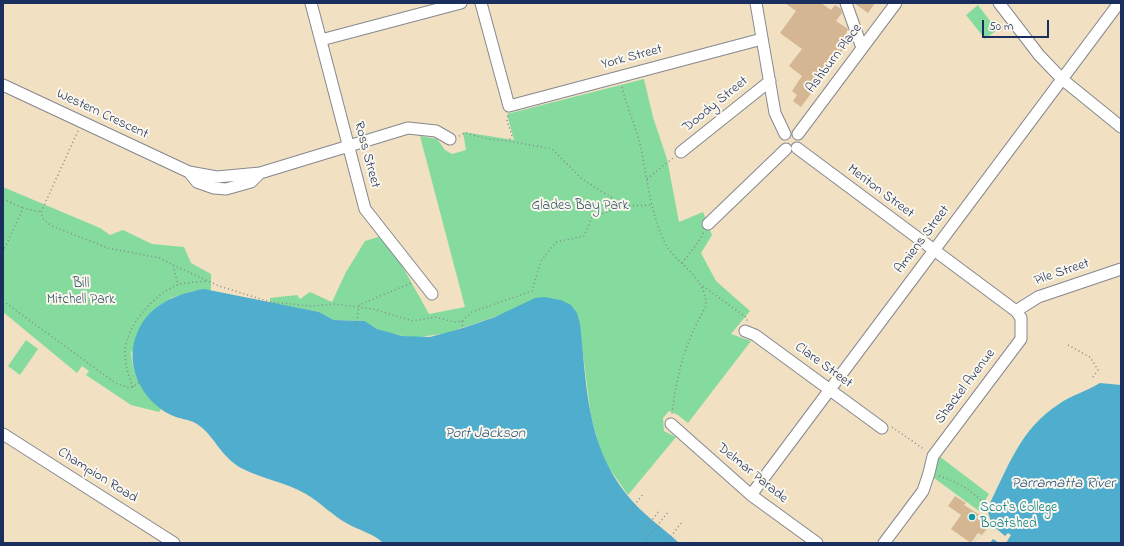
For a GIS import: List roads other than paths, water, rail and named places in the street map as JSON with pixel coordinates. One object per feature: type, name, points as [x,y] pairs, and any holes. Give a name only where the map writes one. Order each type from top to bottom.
[{"type":"street","name":"Ross Street","points":[[311,3],[365,209],[432,294]]},
{"type":"street","points":[[321,40],[461,3]]},
{"type":"street","name":"York Street","points":[[481,3],[509,106],[762,39]]},
{"type":"street","points":[[756,3],[775,113],[785,134],[783,139],[792,149]]},
{"type":"street","points":[[846,3],[862,48]]},
{"type":"street","name":"Ashburn Place","points":[[798,134],[896,3]]},
{"type":"street","points":[[999,3],[1039,56],[1062,79],[1121,127]]},
{"type":"street","name":"Amiens Street","points":[[751,495],[1119,3]]},
{"type":"street","name":"Doody Street","points":[[681,152],[770,81]]},
{"type":"street","name":"Western Crescent","points":[[3,85],[189,172],[217,177],[260,173],[408,128],[436,131],[450,140]]},
{"type":"street","points":[[708,224],[792,149],[799,140],[798,134],[790,131],[785,134]]},
{"type":"street","name":"Meriton Street","points":[[792,149],[1019,314]]},
{"type":"street","name":"Pile Street","points":[[1019,314],[1038,297],[1121,269]]},
{"type":"street","name":"Shackel Avenue","points":[[884,543],[923,491],[933,456],[1021,339],[1019,314]]},
{"type":"street","name":"Clare Street","points":[[745,331],[755,335],[830,389],[888,427]]},
{"type":"street","name":"Delmar Parade","points":[[671,424],[751,495],[817,543]]},
{"type":"street","name":"Champion Road","points":[[3,434],[174,543]]},
{"type":"water","name":"Port Jackson","points":[[204,289],[319,312],[334,320],[365,321],[377,329],[402,336],[430,337],[463,328],[495,317],[535,298],[545,297],[561,300],[571,305],[577,313],[580,324],[587,392],[596,435],[603,455],[613,476],[633,502],[679,543],[383,543],[371,535],[343,521],[306,494],[282,483],[241,468],[222,452],[208,434],[197,424],[171,415],[151,400],[137,379],[134,367],[132,355],[134,343],[138,331],[149,314],[157,307],[175,297]]},
{"type":"water","name":"Parramatta River","points":[[1100,383],[1121,385],[1121,543],[973,543],[992,525],[987,509],[1008,465],[1024,438],[1045,414],[1069,398]]},
{"type":"place","name":"Scot's College Boatshed","points":[[972,517]]},
{"type":"park label","name":"Glades Bay Park","points":[[580,207]]},
{"type":"park label","name":"Bill Mitchell Park","points":[[81,294]]}]
